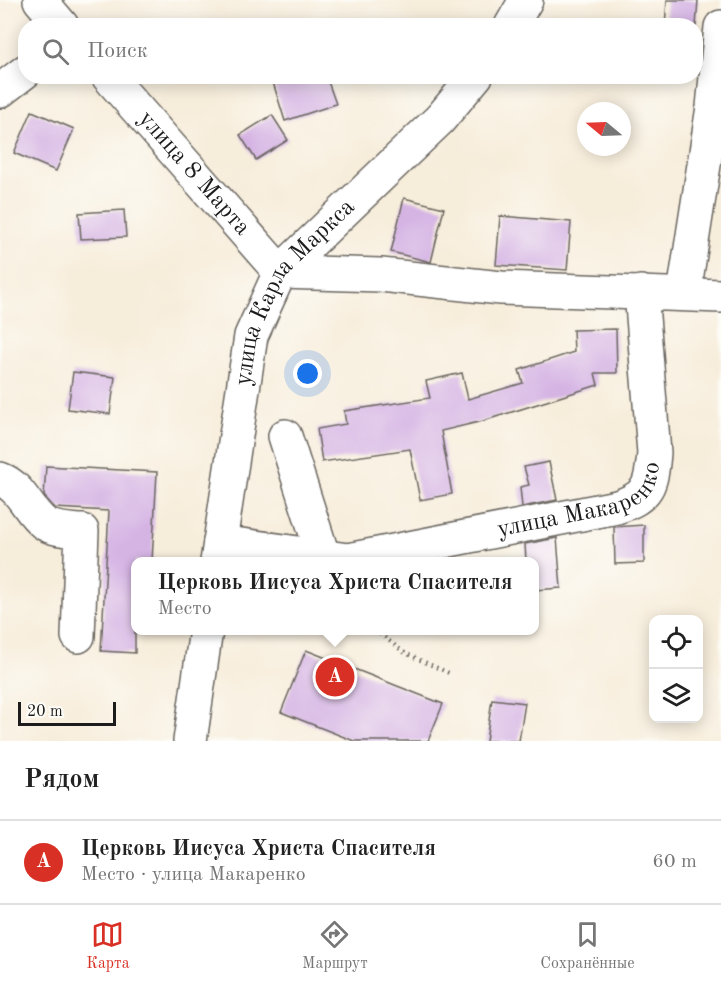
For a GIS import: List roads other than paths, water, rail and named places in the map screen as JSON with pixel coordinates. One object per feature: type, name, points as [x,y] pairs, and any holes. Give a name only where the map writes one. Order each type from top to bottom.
[{"type":"street","points":[[40,0],[56,18]]},
{"type":"street","points":[[516,18],[526,0]]},
{"type":"street","points":[[684,293],[713,107],[721,27]]},
{"type":"street","points":[[0,91],[18,77]]},
{"type":"street","name":"улица 8 Марта","points":[[115,84],[280,272]]},
{"type":"street","name":"улица Карла Маркса","points":[[218,552],[251,336],[280,272],[440,119],[469,84]]},
{"type":"street","points":[[280,272],[381,275],[501,288],[721,296]]},
{"type":"street","name":"улица Макаренко","points":[[363,557],[617,507],[637,500],[647,490],[652,475],[654,453],[641,292]]},
{"type":"street","points":[[285,436],[324,557]]},
{"type":"street","points":[[0,479],[12,483],[45,524],[64,530],[82,531],[78,636]]},
{"type":"street","name":"улица Макаренко","points":[[218,552],[306,557]]},
{"type":"street","points":[[190,741],[206,635]]},
{"type":"place","name":"Церковь Иисуса Христа Спасителя","points":[[335,677]]}]
